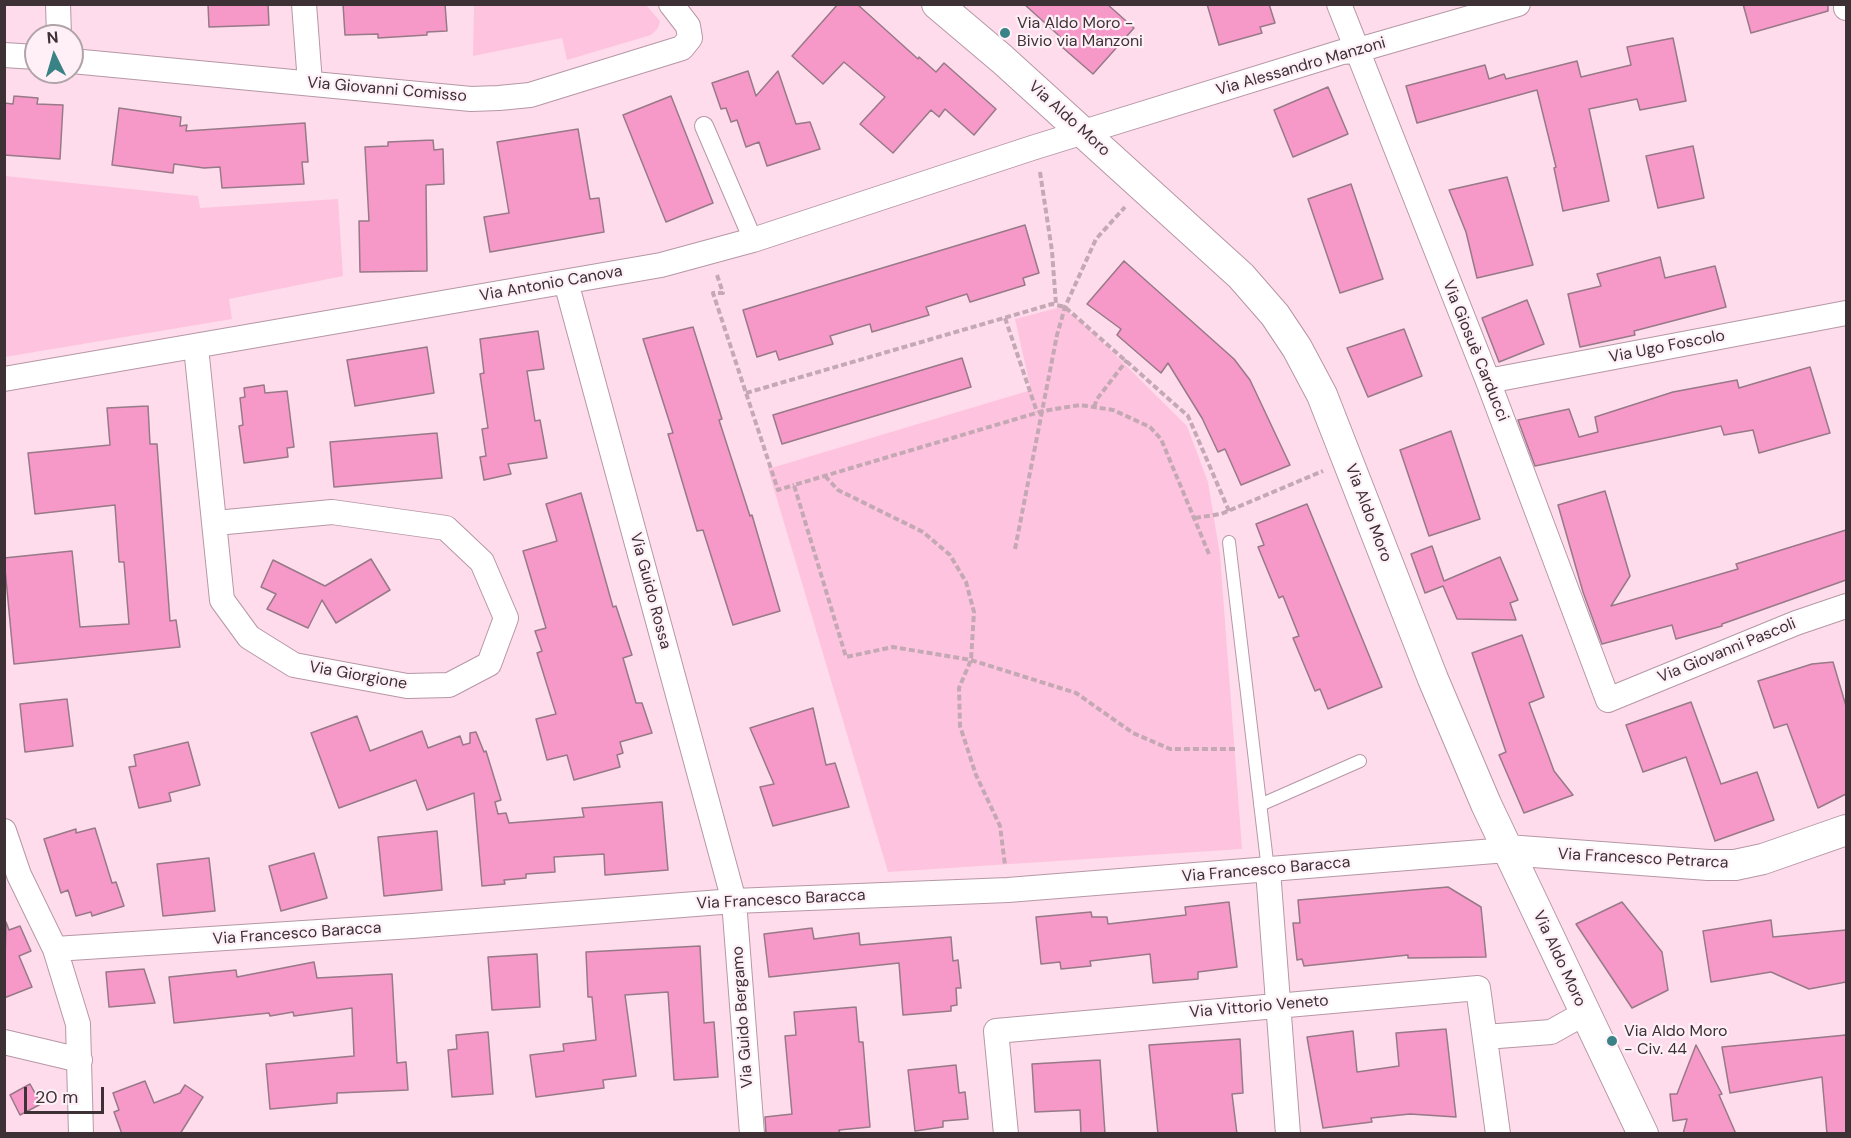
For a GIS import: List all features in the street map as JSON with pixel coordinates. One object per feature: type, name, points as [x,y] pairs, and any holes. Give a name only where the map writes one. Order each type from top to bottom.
[{"type":"street","points":[[58,4],[59,24]]},
{"type":"street","points":[[304,4],[310,83]]},
{"type":"street","name":"Via Giovanni Comisso","points":[[84,62],[471,99],[530,95],[682,48],[690,38],[688,26],[671,4]]},
{"type":"street","name":"Via Aldo Moro","points":[[937,4],[1002,59],[1144,187],[1259,296],[1310,371],[1322,395],[1433,679],[1507,850],[1643,1134]]},
{"type":"street","name":"Via Giosuè Carducci","points":[[1339,4],[1355,51],[1488,381],[1608,700]]},
{"type":"street","name":"Via Alessandro Manzoni","points":[[1084,134],[1342,52],[1355,51],[1518,4]]},
{"type":"street","points":[[4,55],[24,56]]},
{"type":"street","points":[[704,126],[753,240]]},
{"type":"street","name":"Via Antonio Canova","points":[[4,379],[661,265],[753,240],[1084,134]]},
{"type":"street","name":"Via Guido Rossa","points":[[566,282],[734,901]]},
{"type":"street","name":"Via Ugo Foscolo","points":[[1488,381],[1846,313]]},
{"type":"street","name":"Via Giorgione","points":[[196,347],[216,523],[222,600],[249,637],[294,665],[407,686],[449,685],[489,664],[506,618],[482,562],[446,528],[332,512],[216,523]]},
{"type":"street","name":"Via Giovanni Pascoli","points":[[1608,700],[1796,623],[1846,606]]},
{"type":"street","name":"Via Francesco Petrarca","points":[[1507,850],[1735,865],[1763,859],[1846,830]]},
{"type":"street","points":[[4,831],[19,875],[55,949],[78,1024],[81,1134]]},
{"type":"street","name":"Via Francesco Baracca","points":[[55,949],[412,927],[734,901],[1008,890],[1507,850]]},
{"type":"street","points":[[1268,870],[1288,1134]]},
{"type":"street","name":"Via Guido Bergamo","points":[[734,901],[752,1134]]},
{"type":"street","name":"Via Vittorio Veneto","points":[[1006,1134],[996,1031],[1478,988],[1498,1134]]},
{"type":"street","points":[[1485,1036],[1551,1032],[1585,1013]]},
{"type":"street","points":[[4,1042],[80,1060]]},
{"type":"lane","points":[[1229,542],[1268,870]]},
{"type":"lane","points":[[1260,806],[1360,761]]},
{"type":"path","points":[[1037,164],[1052,251],[1056,305]]},
{"type":"path","points":[[1040,171],[1051,168]]},
{"type":"path","points":[[1015,549],[1065,307],[1096,238],[1144,187]]},
{"type":"path","points":[[710,252],[723,293],[713,293],[778,490],[1037,412],[1080,405],[1113,410],[1150,427],[1161,439],[1217,573],[1227,586],[1234,590]]},
{"type":"path","points":[[746,393],[1005,318],[1056,305],[1065,307],[1188,416],[1229,511]]},
{"type":"path","points":[[1005,318],[1037,412]]},
{"type":"path","points":[[1094,407],[1097,399],[1127,360]]},
{"type":"path","points":[[1195,518],[1229,511],[1327,470],[1323,460]]},
{"type":"path","points":[[825,476],[838,490],[923,532],[950,555],[966,582],[974,612],[970,660],[959,688],[960,726],[976,775],[1000,826],[1008,890]]},
{"type":"path","points":[[794,485],[846,657],[893,647],[970,660],[1076,693],[1133,733],[1170,749],[1254,748]]},
{"type":"shaded area","points":[[474,5],[646,5],[660,21],[658,28],[651,35],[567,60],[562,38],[473,56]]},
{"type":"shaded area","points":[[5,176],[198,196],[200,208],[338,199],[343,276],[229,299],[232,319],[5,357]]},
{"type":"shaded area","points":[[1061,307],[1083,323],[1187,426],[1208,482],[1220,555],[1242,849],[888,872],[768,469],[1031,390],[1015,319]]},
{"type":"building","points":[[208,4],[268,4],[269,25],[209,27]]},
{"type":"building","points":[[343,4],[445,4],[447,31],[427,32],[427,35],[378,38],[378,34],[345,35]]},
{"type":"building","points":[[838,4],[857,4],[918,59],[919,57],[936,72],[944,63],[996,109],[974,135],[945,109],[939,117],[931,110],[893,153],[860,124],[885,97],[844,62],[823,84],[792,56]]},
{"type":"building","points":[[1024,4],[1107,4],[1134,28],[1093,74],[1062,47],[1066,42]]},
{"type":"building","points":[[1207,4],[1269,4],[1275,23],[1260,27],[1262,33],[1219,45]]},
{"type":"building","points":[[1743,4],[1828,4],[1828,11],[1751,33]]},
{"type":"building","points":[[1673,38],[1686,101],[1640,110],[1637,99],[1589,109],[1609,201],[1563,211],[1554,168],[1556,167],[1537,90],[1417,123],[1406,86],[1485,65],[1489,79],[1504,74],[1506,79],[1577,61],[1581,77],[1631,65],[1627,47]]},
{"type":"building","points":[[748,71],[756,96],[778,71],[796,124],[810,122],[820,149],[767,166],[759,142],[746,147],[737,120],[731,122],[726,108],[721,109],[712,83]]},
{"type":"building","points":[[1328,87],[1348,134],[1293,157],[1274,110]]},
{"type":"building","points":[[14,96],[38,98],[37,104],[63,105],[60,159],[4,155],[4,103],[13,104]]},
{"type":"building","points":[[671,96],[713,203],[666,222],[623,115]]},
{"type":"building","points":[[119,108],[181,117],[180,126],[187,125],[186,131],[305,123],[308,162],[302,162],[304,184],[222,188],[220,167],[204,168],[174,164],[173,173],[112,165]]},
{"type":"building","points":[[578,129],[590,199],[599,198],[604,232],[490,252],[484,217],[509,213],[497,142]]},
{"type":"building","points":[[433,140],[434,150],[443,149],[444,184],[426,185],[427,271],[360,272],[359,221],[369,221],[365,147],[388,146],[388,142]]},
{"type":"building","points":[[1693,146],[1704,198],[1658,208],[1646,156]]},
{"type":"building","points":[[1507,177],[1533,265],[1477,278],[1466,232],[1449,190]]},
{"type":"building","points":[[1351,184],[1383,279],[1340,293],[1308,199]]},
{"type":"building","points":[[1025,225],[1039,273],[1023,278],[1025,285],[970,302],[967,294],[926,307],[929,315],[872,332],[870,324],[830,336],[833,344],[779,360],[776,351],[757,357],[743,310]]},
{"type":"building","points":[[1660,257],[1665,278],[1715,266],[1726,307],[1634,331],[1635,335],[1580,347],[1568,294],[1601,286],[1597,274]]},
{"type":"building","points":[[1124,261],[1234,359],[1250,380],[1290,465],[1241,485],[1225,449],[1218,452],[1202,418],[1168,363],[1161,373],[1117,335],[1121,329],[1087,304]]},
{"type":"building","points":[[1527,300],[1544,344],[1499,362],[1482,318]]},
{"type":"building","points":[[693,327],[722,419],[719,420],[750,516],[752,515],[780,611],[733,625],[703,530],[697,531],[668,434],[673,433],[643,339]]},
{"type":"building","points":[[1404,329],[1422,376],[1368,397],[1347,348]]},
{"type":"building","points":[[538,331],[544,369],[527,371],[535,421],[540,420],[547,458],[508,464],[511,474],[484,480],[480,457],[486,456],[482,429],[488,428],[480,374],[484,373],[480,339]]},
{"type":"building","points":[[427,347],[434,393],[355,406],[347,360]]},
{"type":"building","points":[[962,358],[971,387],[782,444],[773,415]]},
{"type":"building","points":[[1810,367],[1830,433],[1759,453],[1753,430],[1724,435],[1721,426],[1535,466],[1518,420],[1569,409],[1579,437],[1598,432],[1595,417],[1673,392],[1737,380],[1739,388]]},
{"type":"building","points":[[264,385],[265,393],[287,391],[294,447],[287,448],[288,457],[244,463],[239,426],[243,425],[240,398],[245,397],[244,388]]},
{"type":"building","points":[[148,406],[150,444],[157,444],[170,621],[176,620],[180,647],[14,664],[4,558],[72,551],[80,627],[129,624],[124,562],[119,562],[115,505],[35,514],[28,453],[110,445],[107,408]]},
{"type":"building","points":[[1451,431],[1480,519],[1429,536],[1400,450]]},
{"type":"building","points":[[437,433],[442,478],[334,487],[330,442]]},
{"type":"building","points":[[1605,491],[1630,576],[1611,606],[1738,569],[1736,564],[1846,530],[1846,580],[1722,624],[1722,626],[1676,639],[1672,625],[1602,644],[1583,592],[1558,505]]},
{"type":"building","points":[[581,493],[613,607],[616,606],[632,655],[623,658],[636,703],[642,703],[652,733],[620,742],[623,753],[617,755],[620,767],[574,780],[567,755],[547,760],[536,719],[556,714],[537,653],[542,651],[535,631],[546,628],[523,551],[557,541],[546,504]]},
{"type":"building","points":[[1307,504],[1382,687],[1328,709],[1320,689],[1315,691],[1293,638],[1299,636],[1283,596],[1279,598],[1258,547],[1264,545],[1256,524]]},
{"type":"building","points":[[1432,546],[1444,581],[1500,557],[1518,600],[1510,603],[1516,620],[1457,619],[1443,586],[1425,593],[1411,554]]},
{"type":"building","points":[[371,559],[390,590],[336,623],[322,600],[308,628],[267,609],[276,594],[261,587],[273,560],[325,586]]},
{"type":"building","points":[[1522,635],[1544,697],[1529,703],[1554,771],[1573,795],[1524,813],[1499,755],[1506,752],[1472,653]]},
{"type":"building","points":[[1833,662],[1846,706],[1846,794],[1818,808],[1787,724],[1774,728],[1758,681],[1812,664]]},
{"type":"building","points":[[67,699],[73,746],[25,752],[20,704]]},
{"type":"building","points":[[1691,702],[1721,784],[1757,772],[1774,820],[1715,841],[1686,757],[1643,772],[1626,725]]},
{"type":"building","points":[[813,708],[826,765],[835,763],[849,807],[773,826],[760,787],[774,784],[750,728]]},
{"type":"building","points":[[357,716],[370,751],[422,731],[428,748],[460,736],[463,745],[470,743],[470,733],[476,732],[484,752],[486,751],[501,800],[495,802],[498,814],[506,813],[509,823],[584,817],[582,808],[662,802],[668,870],[605,875],[604,854],[554,857],[555,872],[526,874],[526,878],[504,880],[505,884],[482,886],[474,793],[427,810],[416,780],[339,808],[311,733]]},
{"type":"building","points":[[188,742],[200,785],[169,793],[171,801],[139,808],[129,767],[136,766],[134,755]]},
{"type":"building","points":[[95,828],[112,883],[116,882],[124,906],[92,916],[91,912],[76,916],[68,890],[61,893],[44,839],[76,829],[76,833]]},
{"type":"building","points":[[437,831],[442,890],[384,896],[378,837]]},
{"type":"building","points":[[314,853],[327,898],[281,911],[269,866]]},
{"type":"building","points":[[209,858],[215,911],[163,916],[157,864]]},
{"type":"building","points":[[1448,887],[1481,907],[1486,957],[1408,958],[1408,955],[1304,966],[1302,959],[1297,960],[1293,923],[1300,923],[1298,900]]},
{"type":"building","points":[[1229,902],[1237,967],[1198,972],[1198,979],[1153,983],[1150,954],[1090,961],[1091,966],[1061,969],[1060,962],[1041,964],[1036,917],[1091,912],[1092,917],[1107,917],[1108,924],[1186,915],[1185,907]]},
{"type":"building","points":[[1622,902],[1662,952],[1668,990],[1632,1008],[1576,924]]},
{"type":"building","points":[[1771,920],[1773,937],[1846,930],[1846,982],[1809,989],[1771,972],[1711,982],[1703,931]]},
{"type":"building","points":[[6,922],[9,930],[20,926],[31,951],[19,956],[32,987],[4,998]]},
{"type":"building","points":[[812,928],[814,939],[859,933],[860,945],[951,937],[953,961],[958,960],[961,988],[956,988],[957,1005],[951,1006],[951,1011],[903,1015],[899,963],[769,977],[764,934]]},
{"type":"building","points":[[700,946],[704,1023],[714,1022],[718,1077],[674,1080],[668,992],[625,995],[636,1076],[603,1080],[604,1088],[536,1097],[530,1055],[564,1051],[563,1044],[596,1040],[592,997],[588,997],[586,952]]},
{"type":"building","points":[[537,954],[540,1007],[492,1010],[488,957]]},
{"type":"building","points":[[314,962],[317,978],[392,974],[397,1063],[406,1062],[408,1090],[337,1093],[337,1103],[270,1109],[266,1064],[354,1056],[352,1008],[294,1016],[293,1012],[270,1016],[269,1013],[174,1023],[169,977],[236,970],[237,977]]},
{"type":"building","points":[[144,969],[155,1003],[109,1007],[106,972]]},
{"type":"building","points":[[856,1007],[859,1042],[863,1042],[870,1127],[839,1130],[840,1134],[766,1134],[765,1117],[792,1114],[785,1036],[796,1035],[794,1012]]},
{"type":"building","points":[[1446,1029],[1456,1117],[1410,1114],[1371,1118],[1372,1122],[1323,1128],[1307,1037],[1353,1031],[1357,1072],[1399,1066],[1396,1033]]},
{"type":"building","points":[[488,1032],[493,1094],[452,1097],[448,1050],[457,1049],[456,1035]]},
{"type":"building","points":[[1846,1035],[1846,1134],[1827,1134],[1822,1077],[1730,1093],[1722,1047]]},
{"type":"building","points":[[1240,1039],[1243,1093],[1232,1094],[1237,1134],[1158,1134],[1149,1045]]},
{"type":"building","points":[[1696,1045],[1722,1094],[1719,1095],[1736,1134],[1683,1134],[1687,1119],[1673,1121],[1670,1094],[1677,1094]]},
{"type":"building","points":[[1100,1060],[1105,1134],[1081,1134],[1080,1110],[1035,1112],[1032,1064]]},
{"type":"building","points":[[956,1065],[959,1093],[965,1092],[968,1119],[943,1121],[943,1127],[915,1131],[908,1070]]},
{"type":"building","points":[[145,1081],[154,1103],[180,1093],[185,1085],[203,1097],[180,1134],[122,1134],[114,1112],[119,1110],[113,1093]]},
{"type":"building","points":[[30,1084],[41,1104],[20,1115],[10,1095]]},
{"type":"place","name":"Via Aldo Moro - Bivio via Manzoni","points":[[1005,33]]},
{"type":"place","name":"Via Aldo Moro - Civ. 44","points":[[1612,1041]]}]
